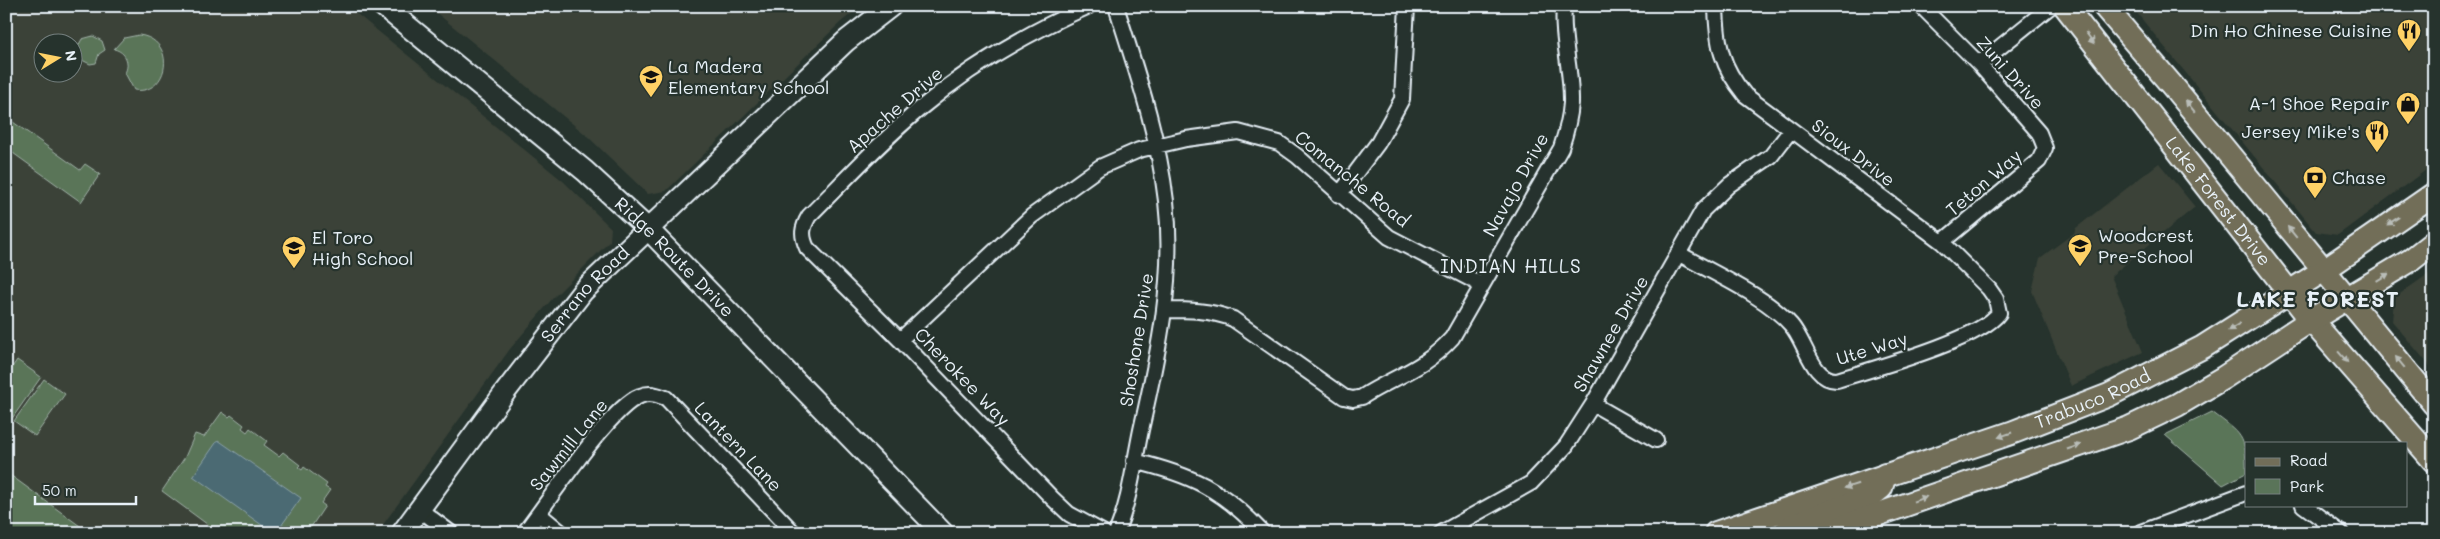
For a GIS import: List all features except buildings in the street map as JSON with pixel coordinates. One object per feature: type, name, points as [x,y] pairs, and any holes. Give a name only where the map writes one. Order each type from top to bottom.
[{"type":"main road","name":"Ridge Route Drive","points":[[383,6],[585,172],[648,229],[942,533]]},
{"type":"main road","name":"Serrano Road","points":[[402,533],[583,291],[846,41],[891,6]]},
{"type":"main road","name":"Lake Forest Drive","points":[[2065,6],[2312,320],[2434,461]]},
{"type":"main road","points":[[2104,6],[2176,90],[2434,404]]},
{"type":"main road","name":"Trabuco Road","points":[[1716,533],[2011,433],[2108,395],[2203,347],[2324,270],[2434,194]]},
{"type":"main road","name":"Trabuco Road","points":[[1824,533],[2128,428],[2176,405],[2223,378],[2312,320],[2411,260],[2434,242]]},
{"type":"main road","points":[[1784,533],[1793,525],[1870,496],[1881,488],[1885,475]]},
{"type":"street","name":"Apache Drive","points":[[802,237],[804,226],[809,216],[921,108],[999,52],[1040,28],[1088,6]]},
{"type":"street","name":"Shoshone Drive","points":[[1116,6],[1148,108],[1156,145],[1166,203],[1168,266],[1164,310],[1152,386],[1124,510],[1116,533]]},
{"type":"street","points":[[1339,195],[1378,143],[1402,99],[1407,6]]},
{"type":"street","name":"Navajo Drive","points":[[1164,310],[1196,310],[1216,313],[1233,319],[1336,392],[1344,397],[1353,399],[1362,397],[1423,365],[1452,338],[1560,148],[1567,131],[1571,89],[1563,38],[1564,6]]},
{"type":"street","name":"Sioux Drive","points":[[1716,6],[1721,53],[1733,80],[1746,95],[1942,242],[1989,289],[1996,299],[1999,313]]},
{"type":"street","name":"Zuni Drive","points":[[1921,6],[1979,64],[2039,133],[2045,148]]},
{"type":"street","points":[[1979,64],[2051,6]]},
{"type":"street","name":"Shawnee Drive","points":[[1441,533],[1531,483],[1566,446],[1593,404],[1703,210],[1716,196],[1771,156],[1791,130]]},
{"type":"street","name":"Comanche Road","points":[[900,340],[1032,216],[1060,194],[1107,163],[1156,145],[1238,132],[1278,143],[1297,156],[1339,195],[1389,237],[1482,285]]},
{"type":"street","name":"Teton Way","points":[[1942,242],[2039,161],[2045,148]]},
{"type":"street","name":"Cherokee Way","points":[[802,237],[807,248],[900,340],[1052,498],[1069,514],[1104,533]]},
{"type":"street","name":"Ute Way","points":[[1678,253],[1776,309],[1792,326],[1803,342],[1821,376],[1828,380],[1838,380],[1910,358],[1980,329],[1994,320],[1999,313]]},
{"type":"street","name":"Sawmill Lane","points":[[524,533],[582,456],[626,404],[640,396],[652,393]]},
{"type":"street","name":"Lantern Lane","points":[[652,393],[666,398],[794,533]]},
{"type":"street","points":[[1593,404],[1656,440]]},
{"type":"street","points":[[1134,461],[1167,469],[1204,484],[1240,508],[1263,533]]},
{"type":"street","points":[[2139,533],[2245,493]]},
{"type":"street","points":[[2304,506],[2342,533]]},
{"type":"street","points":[[419,509],[451,533]]},
{"type":"street","points":[[539,514],[562,533]]},
{"type":"shaded area","name":"El Toro High School","points":[[6,6],[347,6],[563,181],[611,228],[610,241],[553,298],[510,349],[377,533],[6,533]]},
{"type":"shaded area","name":"La Madera Elementary School","points":[[428,6],[862,6],[842,21],[666,191],[648,194],[585,134]]},
{"type":"shaded area","points":[[2131,6],[2434,6],[2434,164],[2338,235],[2316,232]]},
{"type":"shaded area","name":"Woodcrest Pre-School","points":[[2159,163],[2195,207],[2111,276],[2143,352],[2071,386],[2032,291],[2040,258],[2074,233],[2076,228]]},
{"type":"shaded area","points":[[2434,270],[2434,371],[2392,321],[2394,298]]},
{"type":"green space","points":[[139,35],[151,39],[160,47],[164,56],[164,67],[161,77],[155,85],[146,90],[134,90],[125,73],[126,58],[118,50],[114,49],[124,38]]},
{"type":"green space","points":[[93,36],[102,41],[105,50],[99,54],[96,63],[90,64],[82,60],[82,39]]},
{"type":"green space","points":[[6,117],[80,170],[85,164],[100,174],[81,202],[6,148]]},
{"type":"green space","points":[[17,360],[41,377],[11,420],[6,416],[6,376]]},
{"type":"green space","points":[[44,379],[65,394],[35,436],[14,421]]},
{"type":"green space","points":[[222,412],[229,417],[231,415],[244,425],[242,428],[247,432],[250,428],[267,441],[264,445],[279,456],[283,452],[300,465],[298,467],[302,470],[304,467],[327,484],[325,487],[330,490],[321,503],[325,506],[307,533],[219,533],[162,491],[185,457],[195,434],[204,437]]},
{"type":"green space","points":[[2212,412],[2240,436],[2245,450],[2245,474],[2223,485],[2165,435]]},
{"type":"green space","points":[[6,472],[80,526],[81,533],[6,533]]},
{"type":"water","points":[[218,440],[301,498],[276,533],[273,533],[193,476]]},
{"type":"place","name":"Din Ho Chinese Cuisine","points":[[2409,52]]},
{"type":"place","name":"La Madera Elementary School","points":[[651,98]]},
{"type":"place","name":"A-1 Shoe Repair","points":[[2408,125]]},
{"type":"place","name":"Jersey Mike's","points":[[2377,153]]},
{"type":"place","name":"Chase","points":[[2315,199]]},
{"type":"place","name":"Woodcrest Pre-School","points":[[2080,267]]},
{"type":"place","name":"El Toro High School","points":[[294,269]]},
{"type":"district","name":"INDIAN HILLS","points":[[1511,266]]},
{"type":"district","name":"LAKE FOREST","points":[[2318,299]]}]
